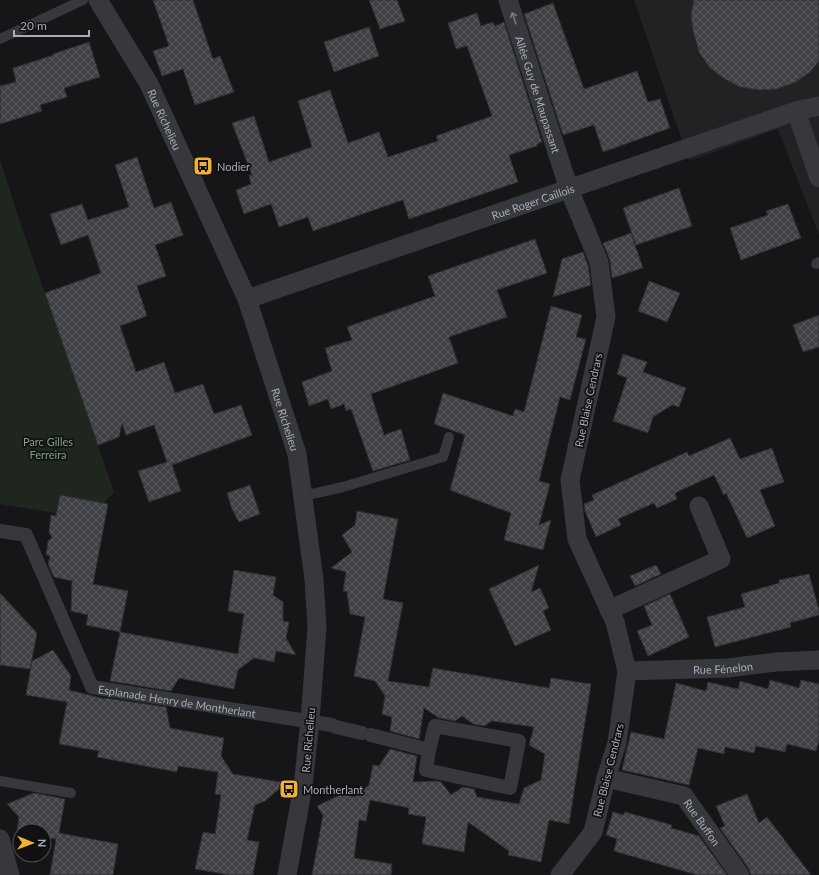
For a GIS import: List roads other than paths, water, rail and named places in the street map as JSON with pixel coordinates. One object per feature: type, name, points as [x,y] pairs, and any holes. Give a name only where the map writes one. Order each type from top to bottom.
[{"type":"street","name":"Rue Richelieu","points":[[98,0],[148,84],[246,299],[297,454],[316,603],[317,627],[310,721],[303,786],[287,875]]},
{"type":"street","name":"Allée Guy de Maupassant","points":[[508,0],[569,189]]},
{"type":"street","name":"Rue Roger Caillois","points":[[246,299],[796,111],[819,106]]},
{"type":"street","points":[[796,111],[819,178]]},
{"type":"street","name":"Rue Blaise Cendrars","points":[[560,875],[593,832],[606,778],[617,743],[627,671],[615,622],[577,539],[570,480],[606,317],[599,262],[569,189]]},
{"type":"street","points":[[610,610],[721,559],[699,506]]},
{"type":"street","name":"Esplanade Henry de Montherlant","points":[[0,530],[26,535],[92,687],[310,721]]},
{"type":"street","name":"Rue Fénelon","points":[[627,671],[728,668],[776,662],[819,660]]},
{"type":"street","points":[[310,721],[429,750]]},
{"type":"street","points":[[435,726],[519,741],[510,788],[426,770],[429,750],[435,726]]},
{"type":"street","name":"Rue Buffon","points":[[606,778],[684,796],[740,875]]},
{"type":"street","points":[[0,839],[10,875]]},
{"type":"lane","points":[[0,39],[83,0]]},
{"type":"lane","points":[[303,496],[343,487],[443,457],[449,437]]},
{"type":"lane","points":[[0,781],[71,793]]},
{"type":"place","name":"Nodier","points":[[203,166]]},
{"type":"place","name":"Montherlant","points":[[289,789]]},
{"type":"park label","name":"Parc Gilles Ferreira","points":[[48,447]]}]
